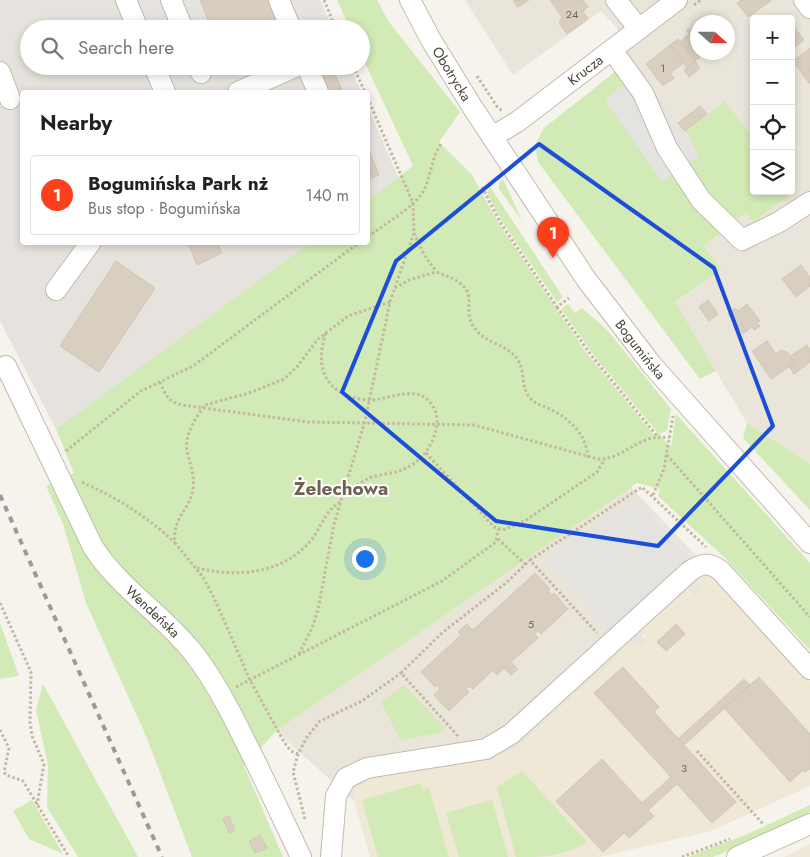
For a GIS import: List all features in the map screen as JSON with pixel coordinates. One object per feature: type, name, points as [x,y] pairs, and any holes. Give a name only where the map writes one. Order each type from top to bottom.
[{"type":"street","points":[[126,0],[134,20]]},
{"type":"street","points":[[171,0],[179,20]]},
{"type":"street","points":[[279,0],[287,20]]},
{"type":"street","points":[[616,0],[639,29]]},
{"type":"street","name":"Krucza","points":[[492,138],[517,122],[677,0]]},
{"type":"street","points":[[804,0],[810,8]]},
{"type":"street","name":"Obotrycka","points":[[410,3],[492,138]]},
{"type":"street","points":[[612,50],[643,93],[667,148],[700,200],[742,240],[780,222],[810,202]]},
{"type":"street","points":[[0,72],[10,99]]},
{"type":"street","points":[[158,75],[164,90]]},
{"type":"street","points":[[243,90],[277,75]]},
{"type":"street","points":[[310,75],[317,90]]},
{"type":"street","name":"Bogumińska","points":[[492,138],[586,279],[676,393],[810,542]]},
{"type":"street","points":[[56,290],[89,245]]},
{"type":"street","name":"Wendeńska","points":[[6,366],[54,470],[105,565],[121,584],[172,628],[207,671],[276,800],[300,857]]},
{"type":"street","points":[[331,857],[336,796],[346,778],[367,768],[486,748],[510,734],[700,564],[708,564],[721,571],[810,669]]},
{"type":"street","points":[[737,857],[810,824]]},
{"type":"path","points":[[324,0],[332,20]]},
{"type":"path","points":[[357,75],[363,90]]},
{"type":"path","points":[[299,654],[312,628],[318,610],[328,552],[365,421],[390,302],[414,233],[413,203],[370,104]]},
{"type":"path","points":[[370,235],[413,203],[426,185],[434,154],[441,144]]},
{"type":"path","points":[[482,187],[500,222],[557,307],[591,355],[658,436]]},
{"type":"path","points":[[414,233],[424,255],[436,272],[461,282],[469,296],[471,317],[476,331],[505,346],[512,353],[519,362],[526,391],[530,398],[536,403],[558,413],[574,426],[584,440],[588,457]]},
{"type":"path","points":[[298,754],[291,751],[284,742],[250,680],[215,600],[197,568],[175,543],[140,514],[112,496],[54,470],[141,392],[193,366],[356,245]]},
{"type":"path","points":[[396,288],[410,280],[436,272]]},
{"type":"path","points":[[557,307],[569,298]]},
{"type":"path","points":[[175,543],[175,525],[186,508],[193,488],[193,476],[187,450],[188,437],[202,408],[209,402],[249,393],[284,380],[297,367],[317,340],[348,316],[390,302]]},
{"type":"path","points":[[326,333],[320,355],[326,379],[338,391],[346,395],[370,400],[396,394],[422,396],[430,401],[435,409],[437,423],[434,439],[426,453],[404,469],[368,478],[344,494]]},
{"type":"path","points":[[160,382],[165,396],[176,404],[280,420],[474,425],[588,457],[605,459],[622,454],[645,439],[658,436],[669,438]]},
{"type":"path","points":[[653,495],[664,469],[676,393]]},
{"type":"path","points":[[426,453],[498,529],[498,539],[525,564]]},
{"type":"path","points":[[667,455],[810,617]]},
{"type":"path","points":[[498,529],[510,529],[526,520],[597,472],[605,459]]},
{"type":"path","points":[[306,822],[293,772],[298,754],[307,737],[320,721],[362,701],[401,673],[444,632],[506,583],[530,560],[642,487],[653,495],[709,551],[708,564]]},
{"type":"path","points":[[197,568],[242,573],[278,564],[306,545],[331,509],[342,502]]},
{"type":"path","points":[[221,695],[442,580],[498,539]]},
{"type":"path","points":[[530,560],[609,645]]},
{"type":"path","points":[[0,603],[31,672],[30,722],[32,736],[44,764],[37,805]]},
{"type":"path","points":[[401,673],[457,734],[460,752]]},
{"type":"path","points":[[0,730],[9,748],[4,772],[6,775],[23,781],[69,857]]},
{"type":"path","points":[[697,751],[763,823]]},
{"type":"highlighted area","points":[[539,144],[714,268],[773,426],[658,546],[496,521],[342,392],[396,261]]},
{"type":"shaded area","points":[[0,0],[320,0],[329,20],[20,20],[20,75],[354,75],[360,90],[20,90],[20,245],[308,245],[56,429],[0,321]]},
{"type":"shaded area","points":[[146,0],[195,0],[204,20],[154,20]]},
{"type":"shaded area","points":[[465,0],[810,0],[810,464],[747,423],[675,303],[722,270],[704,246],[747,213],[754,222],[790,195],[795,195],[795,15],[750,15],[750,133],[725,101],[685,131],[630,60],[617,28],[601,11],[513,75]]},
{"type":"shaded area","points":[[639,72],[685,131],[699,156],[662,182],[605,100]]},
{"type":"shaded area","points":[[179,75],[222,75],[190,90],[185,90]]},
{"type":"shaded area","points":[[370,112],[398,177],[370,198]]},
{"type":"shaded area","points":[[630,486],[708,568],[695,580],[703,590],[695,597],[688,590],[643,635],[648,641],[640,648],[630,643],[625,644],[611,663],[522,744],[511,751],[481,759],[369,779],[355,790],[354,801],[276,731]]},
{"type":"shaded area","points":[[634,499],[692,562],[613,634],[545,559]]},
{"type":"shaded area","points":[[708,568],[810,681],[810,786],[711,831],[600,857],[370,857],[354,801],[355,790],[363,782],[375,777],[481,759],[511,751],[534,734],[610,663],[625,644],[630,643],[640,648],[648,641],[643,631],[649,621],[685,590],[695,597],[703,590],[695,580]]},
{"type":"shaded area","points":[[810,844],[810,857],[784,857]]},
{"type":"green space","points":[[337,0],[377,0],[389,22],[460,112],[439,142],[472,175],[499,224],[585,351],[653,434],[658,433],[596,358],[561,309],[568,304],[575,313],[582,308],[608,331],[671,409],[667,431],[659,434],[671,447],[676,414],[810,563],[810,650],[725,558],[658,496],[660,489],[637,483],[276,731],[244,766],[283,857],[192,857],[146,736],[86,603],[63,524],[46,486],[74,473],[56,429],[307,245],[370,245],[370,198],[413,166],[370,73],[370,20],[346,20]]},
{"type":"green space","points":[[630,60],[699,156],[685,131],[725,101],[750,133],[750,195],[790,195],[754,222],[746,213],[704,246],[722,270],[675,302],[716,371],[700,379],[538,162],[535,145],[544,128]]},
{"type":"green space","points":[[503,179],[522,221],[499,189],[499,183]]},
{"type":"green space","points":[[490,187],[563,297],[557,302],[501,220],[487,193]]},
{"type":"green space","points":[[747,423],[810,464],[810,510],[743,438]]},
{"type":"green space","points":[[0,623],[19,676],[0,679]]},
{"type":"green space","points":[[43,684],[138,857],[78,857],[47,807],[48,765],[36,710]]},
{"type":"green space","points":[[404,685],[445,728],[440,733],[400,740],[381,702]]},
{"type":"green space","points":[[522,771],[587,842],[569,851],[553,855],[516,857],[497,787]]},
{"type":"green space","points":[[420,783],[422,789],[429,787],[449,857],[378,857],[362,800]]},
{"type":"green space","points":[[32,800],[63,854],[29,839],[13,811]]},
{"type":"green space","points":[[492,800],[508,857],[459,857],[446,813]]},
{"type":"green space","points":[[810,805],[810,812],[795,822],[713,857],[688,857],[750,833]]},
{"type":"building","points":[[200,0],[267,0],[276,20],[208,20]]},
{"type":"building","points":[[513,0],[529,0],[518,7]]},
{"type":"building","points":[[550,0],[583,0],[588,7],[583,11],[588,19],[567,34],[559,23],[562,17]]},
{"type":"building","points":[[741,0],[772,0],[748,17],[737,3]]},
{"type":"building","points":[[795,28],[804,40],[795,47]]},
{"type":"building","points":[[690,35],[690,55],[680,42]]},
{"type":"building","points":[[678,39],[690,55],[690,60],[695,61],[687,68],[670,45]]},
{"type":"building","points":[[670,45],[684,63],[670,73],[674,78],[663,86],[646,64]]},
{"type":"building","points":[[810,48],[810,70],[803,75],[795,64],[795,59]]},
{"type":"building","points":[[695,61],[700,68],[689,77],[684,70]]},
{"type":"building","points":[[810,70],[810,83],[809,83],[803,75]]},
{"type":"building","points":[[322,75],[335,75],[342,90],[328,90]]},
{"type":"building","points":[[700,106],[707,114],[685,131],[678,123]]},
{"type":"building","points":[[370,153],[379,175],[370,179]]},
{"type":"building","points":[[189,245],[218,245],[222,253],[197,265]]},
{"type":"building","points":[[116,261],[155,288],[99,372],[60,346]]},
{"type":"building","points":[[801,265],[810,277],[810,286],[796,297],[782,279]]},
{"type":"building","points":[[708,300],[718,314],[709,321],[699,307]]},
{"type":"building","points":[[747,304],[760,321],[757,323],[760,326],[754,330],[752,327],[743,334],[728,314],[735,308],[738,311]]},
{"type":"building","points":[[767,341],[776,354],[781,350],[787,352],[795,363],[771,379],[752,351]]},
{"type":"building","points":[[807,345],[810,349],[810,362],[794,374],[789,366],[795,363],[790,356]]},
{"type":"building","points":[[535,573],[550,589],[548,591],[552,595],[554,593],[568,609],[541,634],[538,631],[535,634],[538,638],[511,662],[518,669],[511,675],[504,668],[497,675],[493,670],[473,689],[470,686],[466,689],[469,692],[449,711],[434,695],[440,689],[437,685],[435,687],[421,672],[461,635],[458,632],[467,624],[473,630]]},
{"type":"building","points":[[676,624],[685,634],[666,651],[657,642]]},
{"type":"building","points":[[623,667],[659,707],[654,712],[736,802],[712,823],[677,784],[648,810],[654,816],[629,838],[624,833],[603,852],[556,801],[602,759],[642,803],[671,777],[594,693]]},
{"type":"building","points":[[759,677],[810,734],[810,769],[805,772],[803,770],[790,782],[724,708]]},
{"type":"building","points":[[744,679],[750,685],[746,689],[684,745],[678,739]]},
{"type":"building","points":[[229,816],[235,830],[229,833],[223,819]]},
{"type":"building","points":[[260,835],[267,848],[255,853],[249,841]]},
{"type":"railway","points":[[0,495],[162,857]]},
{"type":"place","name":"Bogumińska Park nż","points":[[553,258]]},
{"type":"district","name":"Żelechowa","points":[[341,488]]}]
